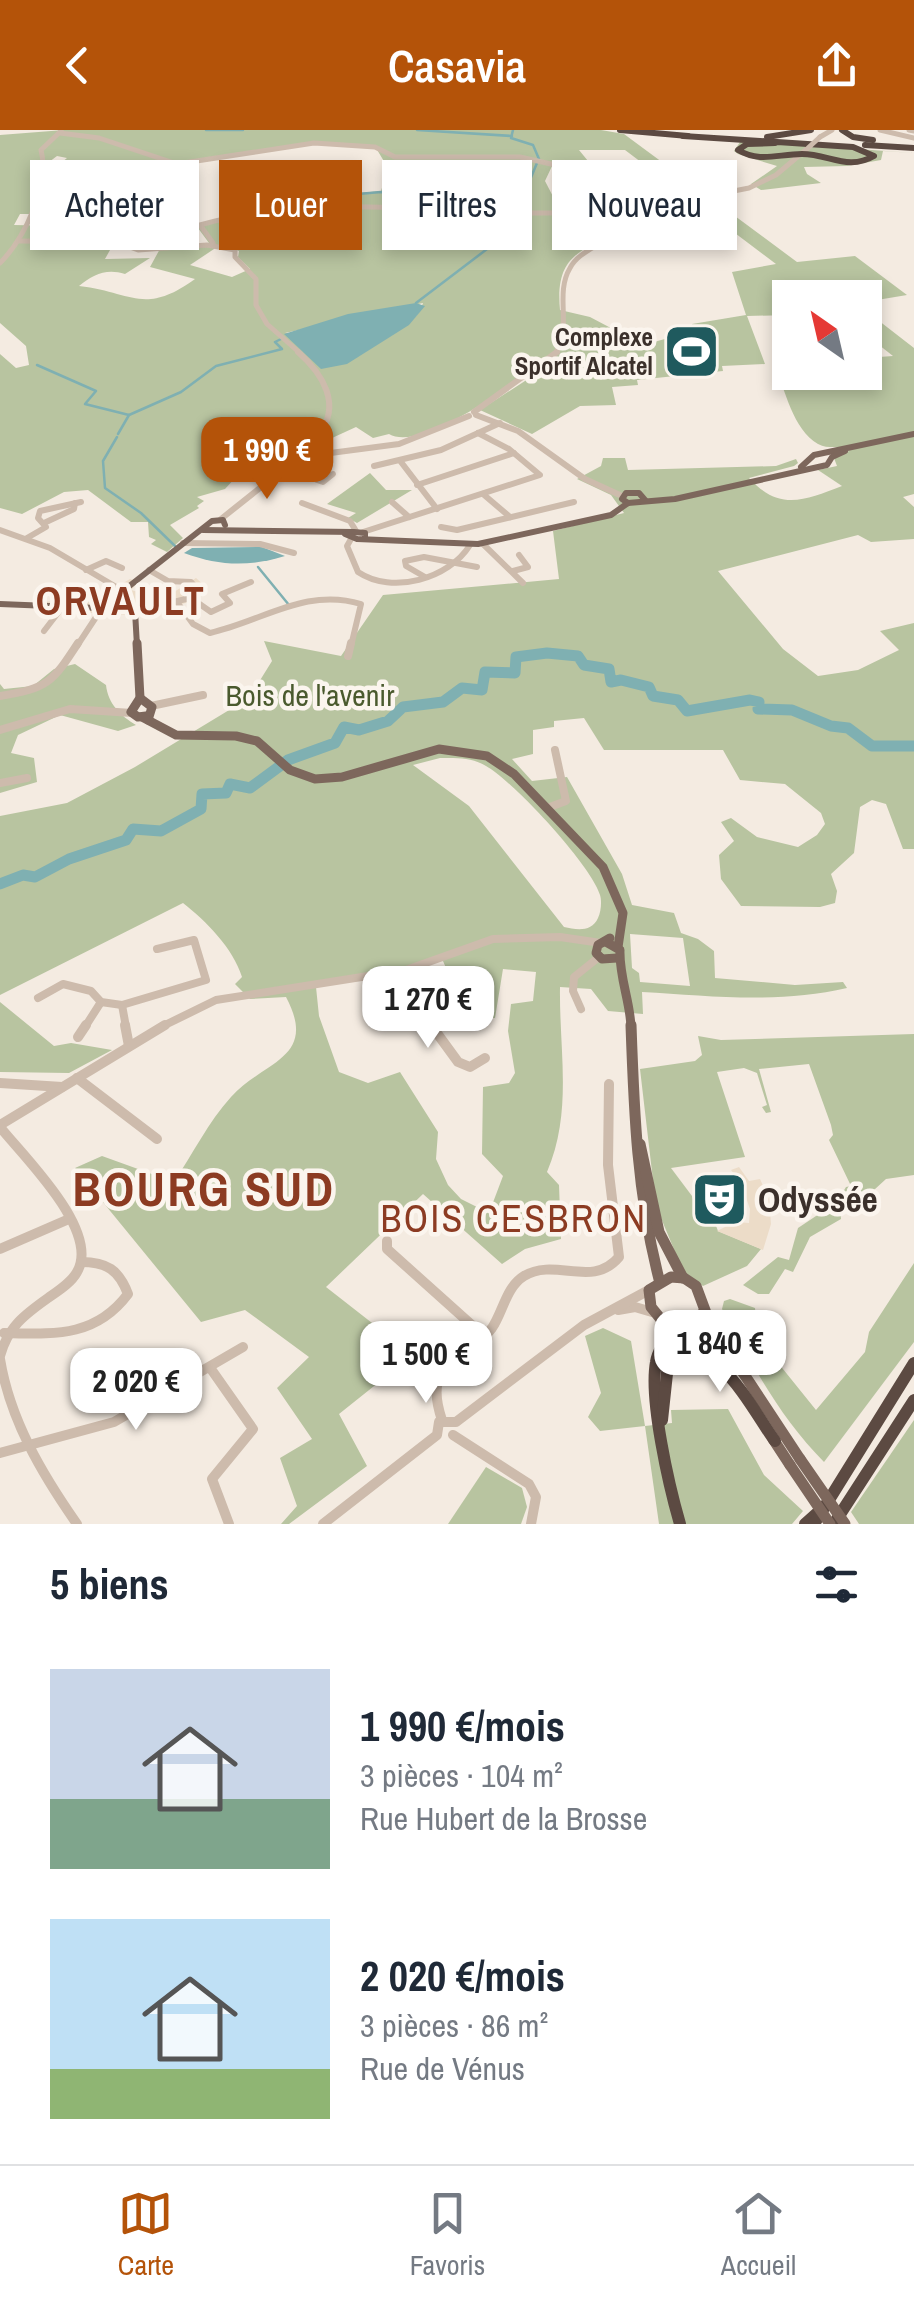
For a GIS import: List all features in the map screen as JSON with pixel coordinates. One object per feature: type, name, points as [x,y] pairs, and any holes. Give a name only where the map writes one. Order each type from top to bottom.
[{"type":"highway","points":[[620,130],[804,148],[858,148],[874,156],[865,161],[840,162],[804,148]]},
{"type":"highway","points":[[636,130],[914,144]]},
{"type":"highway","points":[[719,136],[768,136],[811,130]]},
{"type":"highway","points":[[842,130],[859,138],[914,144]]},
{"type":"highway","points":[[683,136],[894,146]]},
{"type":"highway","points":[[775,143],[738,147],[742,153],[787,166]]},
{"type":"highway","points":[[770,159],[804,148],[914,144]]},
{"type":"highway","points":[[680,1524],[673,1501],[655,1369],[661,1348],[682,1327]]},
{"type":"highway","points":[[662,1420],[668,1364],[682,1351],[694,1350],[718,1363],[774,1441]]},
{"type":"highway","points":[[814,1524],[914,1362]]},
{"type":"highway","points":[[832,1524],[914,1400]]},
{"type":"highway","points":[[804,1524],[825,1506]]},
{"type":"main road","points":[[0,604],[102,608],[121,599],[180,546],[223,522],[483,544],[611,515],[625,500],[675,499],[793,472],[814,463],[829,464],[826,456],[914,434]]},
{"type":"main road","points":[[121,599],[136,611],[142,709],[176,735],[236,736],[257,741],[304,777],[328,779],[426,751],[461,750],[501,764],[592,853],[610,879],[623,913],[606,951],[630,996],[639,1194],[659,1280]]},
{"type":"main road","points":[[634,1106],[654,1213],[675,1267],[700,1290],[704,1312],[832,1524]]},
{"type":"main road","points":[[683,1278],[659,1280],[648,1290],[652,1312],[664,1324],[682,1327],[717,1350],[774,1441],[844,1524]]},
{"type":"main road","points":[[682,1327],[704,1312]]},
{"type":"street","points":[[880,130],[914,144]]},
{"type":"street","points":[[0,263],[19,240],[47,166],[41,150],[61,131],[98,138],[177,164],[314,143],[375,146],[394,157],[520,157],[552,164]]},
{"type":"street","points":[[737,191],[769,180],[826,132]]},
{"type":"street","points":[[213,243],[200,224],[294,209],[363,206],[552,214]]},
{"type":"street","points":[[19,240],[116,242],[129,249],[213,243],[235,250],[235,257],[256,279],[255,301],[261,315],[316,366],[326,384],[325,423],[290,464],[222,514],[223,522]]},
{"type":"street","points":[[290,464],[324,454],[399,444],[473,414],[539,370],[557,351],[564,334],[562,294],[571,265],[585,250]]},
{"type":"street","points":[[473,414],[530,437],[585,479],[625,500]]},
{"type":"street","points":[[374,466],[401,462],[500,423]]},
{"type":"street","points":[[470,545],[466,554],[453,562],[396,584],[362,576],[347,546],[356,534],[537,477],[539,473],[514,453],[478,433]]},
{"type":"street","points":[[418,485],[514,453]]},
{"type":"street","points":[[401,462],[437,508]]},
{"type":"street","points":[[290,464],[322,476]]},
{"type":"street","points":[[483,494],[510,517]]},
{"type":"street","points":[[392,502],[409,517]]},
{"type":"street","points":[[441,527],[457,530],[574,502]]},
{"type":"street","points":[[26,538],[46,528],[38,518],[40,512],[78,503],[74,509],[44,523]]},
{"type":"street","points":[[302,503],[350,521],[356,534]]},
{"type":"street","points":[[0,530],[26,538],[86,570],[121,599]]},
{"type":"street","points":[[180,546],[260,544],[294,553]]},
{"type":"street","points":[[483,544],[523,583]]},
{"type":"street","points":[[513,570],[530,564],[519,556]]},
{"type":"street","points":[[425,576],[406,566],[405,561],[416,557],[453,562],[465,568],[478,567]]},
{"type":"street","points":[[86,570],[106,561],[122,568]]},
{"type":"street","points":[[136,611],[191,598],[198,590],[195,584],[168,581],[149,570]]},
{"type":"street","points":[[191,598],[211,612],[230,602],[222,594],[251,582]]},
{"type":"street","points":[[177,602],[193,624],[210,633],[260,618],[292,602],[336,598],[357,601],[361,604],[360,612],[348,656]]},
{"type":"street","points":[[44,631],[64,605]]},
{"type":"street","points":[[0,696],[46,686],[66,664],[102,608]]},
{"type":"street","points":[[0,738],[3,729],[70,709],[142,709],[203,694]]},
{"type":"street","points":[[547,808],[566,802],[555,750]]},
{"type":"street","points":[[0,783],[26,778]]},
{"type":"street","points":[[77,1524],[2,1388],[0,1357],[4,1333],[16,1318],[65,1287],[80,1262],[81,1242],[70,1219],[0,1126],[182,1014],[216,1000],[393,972],[493,939],[570,939],[606,951]]},
{"type":"street","points":[[38,998],[57,984],[91,991],[101,1002],[122,1005],[206,980],[194,940],[157,949]]},
{"type":"street","points":[[581,1009],[570,988],[570,977],[606,951]]},
{"type":"street","points":[[393,972],[458,1062],[470,1068],[484,1058]]},
{"type":"street","points":[[78,1037],[101,1002]]},
{"type":"street","points":[[122,1005],[129,1046]]},
{"type":"street","points":[[78,1078],[156,1139]]},
{"type":"street","points":[[0,1084],[62,1087]]},
{"type":"street","points":[[531,1524],[536,1497],[529,1484],[450,1426],[437,1402],[440,1375],[455,1355],[484,1336],[516,1284],[526,1275],[599,1274],[612,1268],[618,1257],[608,1165],[609,1084]]},
{"type":"street","points":[[0,1249],[70,1219]]},
{"type":"street","points":[[387,1241],[387,1249],[484,1336]]},
{"type":"street","points":[[4,1333],[68,1334],[117,1309],[128,1294],[113,1265],[105,1261],[80,1262]]},
{"type":"street","points":[[323,1524],[437,1436],[445,1439],[450,1426],[604,1314],[648,1290]]},
{"type":"street","points":[[604,1314],[636,1307],[652,1312]]},
{"type":"street","points":[[0,1453],[114,1422],[211,1369],[243,1346]]},
{"type":"street","points":[[211,1369],[253,1429],[243,1450],[218,1468],[212,1479],[230,1524]]},
{"type":"green space","points":[[64,130],[601,130],[624,134],[659,160],[638,160],[625,150],[579,150],[587,160],[552,160],[545,181],[552,195],[552,250],[584,250],[564,270],[560,310],[590,317],[643,345],[694,331],[692,324],[746,315],[732,272],[776,264],[737,235],[737,218],[797,262],[855,256],[907,295],[882,299],[882,280],[772,280],[772,315],[747,316],[765,364],[722,366],[723,371],[637,380],[638,385],[612,387],[616,405],[580,406],[532,434],[480,410],[545,368],[541,364],[466,414],[422,434],[373,438],[356,427],[332,438],[325,453],[296,460],[313,430],[294,431],[281,465],[248,464],[225,489],[197,497],[204,501],[199,508],[170,525],[183,538],[167,552],[151,544],[156,540],[149,537],[148,522],[131,522],[88,490],[64,492],[22,514],[0,508],[0,354],[16,368],[29,365],[26,346],[0,323],[0,135]],"holes":[[[423,303],[415,317],[385,333],[285,333]]]},
{"type":"green space","points":[[740,142],[807,145],[808,150],[815,146],[914,153],[883,151],[881,160],[804,167],[807,174],[821,183],[761,190],[751,184],[777,166],[738,154],[734,151]]},
{"type":"green space","name":"Bois de l'avenir","points":[[882,323],[914,348],[914,494],[903,497],[914,507],[914,539],[871,542],[858,535],[718,571],[783,649],[818,676],[858,670],[899,650],[880,631],[914,623],[914,849],[903,849],[886,804],[872,800],[860,807],[854,853],[831,874],[837,891],[835,903],[820,907],[741,906],[721,879],[719,855],[734,841],[721,822],[731,818],[757,837],[798,847],[817,835],[825,824],[821,813],[785,784],[740,780],[723,750],[604,750],[584,718],[554,721],[554,727],[533,730],[533,754],[512,759],[532,781],[567,777],[622,874],[632,905],[674,913],[681,933],[714,951],[715,978],[795,985],[843,982],[847,988],[770,997],[642,992],[643,1014],[608,1011],[591,989],[560,987],[562,1104],[547,1172],[559,1185],[561,1239],[525,1249],[502,1264],[423,1194],[326,1287],[413,1355],[339,1414],[367,1466],[289,1524],[281,1524],[297,1506],[280,1458],[312,1439],[277,1388],[309,1357],[245,1310],[201,1322],[75,1168],[102,1156],[174,1182],[231,1097],[292,1046],[296,1034],[286,997],[250,999],[235,984],[242,977],[232,956],[183,903],[0,995],[0,816],[67,803],[249,698],[272,661],[264,641],[341,656],[383,595],[559,579],[553,531],[624,513],[611,495],[577,479],[601,466],[603,458],[625,458],[628,470],[776,466],[796,459],[798,463],[794,466],[749,478],[771,496],[793,500],[842,486],[818,470],[837,466],[834,458],[849,451],[822,446],[809,438],[784,390],[882,390],[882,357],[893,356],[882,347]],"holes":[[[458,758],[486,766],[514,788],[582,864],[600,895],[600,913],[592,926],[564,927],[469,806],[413,765]],[[630,934],[683,938],[690,986],[640,982],[639,973],[632,968]],[[440,955],[467,1015],[495,1018],[503,969],[536,972],[533,1001],[511,1004],[508,1031],[515,1073],[509,1083],[483,1087],[482,1154],[503,1176],[489,1213],[461,1199],[448,1185],[436,1159],[438,1132],[400,1072],[368,1083],[339,1072],[319,1016],[316,987],[392,972]]]},
{"type":"green space","points":[[370,473],[386,490],[412,490],[357,523],[348,518],[356,513],[327,504]]},
{"type":"green space","points":[[75,664],[106,685],[116,709],[136,725],[118,731],[60,715],[18,735],[11,753],[34,758],[37,782],[0,793],[0,684],[4,689],[33,686],[54,669]]},
{"type":"green space","points":[[0,1002],[54,1046],[71,1043],[112,1050],[69,1073],[0,1072]]},
{"type":"green space","points":[[914,1034],[914,1175],[886,1179],[874,1190],[877,1196],[868,1207],[840,1206],[841,1219],[810,1237],[793,1272],[785,1269],[769,1294],[758,1294],[743,1285],[778,1257],[789,1260],[798,1228],[837,1202],[846,1187],[851,1186],[829,1140],[833,1135],[831,1125],[809,1064],[759,1069],[771,1112],[766,1113],[757,1073],[744,1068],[717,1072],[745,1157],[671,1168],[692,1196],[696,1209],[713,1218],[718,1231],[761,1249],[747,1266],[703,1286],[683,1271],[656,1206],[640,1069],[695,1061],[702,1055],[698,1036],[721,1040]]},
{"type":"green space","points":[[914,1263],[914,1342],[824,1462],[767,1389],[722,1309],[724,1301],[730,1299],[755,1308],[758,1338],[816,1410],[865,1352],[869,1332]]},
{"type":"green space","points":[[603,1328],[631,1341],[645,1426],[600,1431],[588,1417],[601,1393],[585,1336]]},
{"type":"green space","points":[[728,1409],[764,1475],[803,1511],[792,1524],[659,1524],[645,1426],[672,1423],[671,1410]]},
{"type":"green space","points":[[914,1420],[914,1524],[859,1524],[851,1512]]},
{"type":"green space","points":[[486,1467],[522,1488],[527,1507],[521,1524],[448,1524]]},
{"type":"shaded area","points":[[196,578],[208,589],[199,599],[141,616],[60,611],[34,602],[95,600],[130,579],[138,582],[131,590],[163,599]]},
{"type":"shaded area","points":[[739,1167],[749,1181],[760,1179],[769,1199],[771,1224],[763,1250],[717,1231],[735,1222],[749,1223],[750,1209],[741,1183],[731,1170]]},
{"type":"water","points":[[416,303],[425,306],[409,325],[347,364],[321,369],[284,334],[348,314]]},
{"type":"water","points":[[262,547],[285,556],[234,564],[184,553],[192,548]]},
{"type":"waterway","points":[[206,130],[243,130]]},
{"type":"waterway","points":[[417,130],[512,136]]},
{"type":"waterway","points":[[512,136],[513,130]]},
{"type":"waterway","points":[[512,136],[533,145],[539,159]]},
{"type":"waterway","points":[[532,175],[537,163]]},
{"type":"waterway","points":[[362,194],[382,192]]},
{"type":"waterway","points":[[416,303],[486,250]]},
{"type":"waterway","points":[[129,415],[181,392],[216,366],[282,349],[275,342],[281,339]]},
{"type":"waterway","points":[[37,365],[96,391],[85,404],[129,415]]},
{"type":"waterway","points":[[118,434],[129,415]]},
{"type":"waterway","points":[[117,437],[103,461],[105,488],[141,513],[175,546]]},
{"type":"waterway","points":[[258,567],[289,605]]},
{"type":"waterway","points":[[0,884],[23,875],[35,877],[69,859],[126,840],[133,829],[161,831],[201,809],[202,794],[226,793],[230,784],[250,788],[288,760],[335,743],[344,727],[359,730],[388,721],[403,707],[443,702],[462,688],[482,690],[485,672],[515,673],[516,657],[547,653],[578,656],[584,665],[609,669],[611,682],[621,680],[649,687],[653,696],[678,700],[687,711],[750,700],[759,702],[758,709],[792,710],[831,726],[848,728],[872,746],[914,746]]},
{"type":"place","name":"Complexe Sportif Alcatel","points":[[692,351]]},
{"type":"place","name":"Odyssée","points":[[719,1200]]},
{"type":"district","name":"ORVAULT","points":[[121,601]]},
{"type":"district","name":"BOURG SUD","points":[[204,1189]]},
{"type":"district","name":"BOIS CESBRON","points":[[514,1219]]}]
